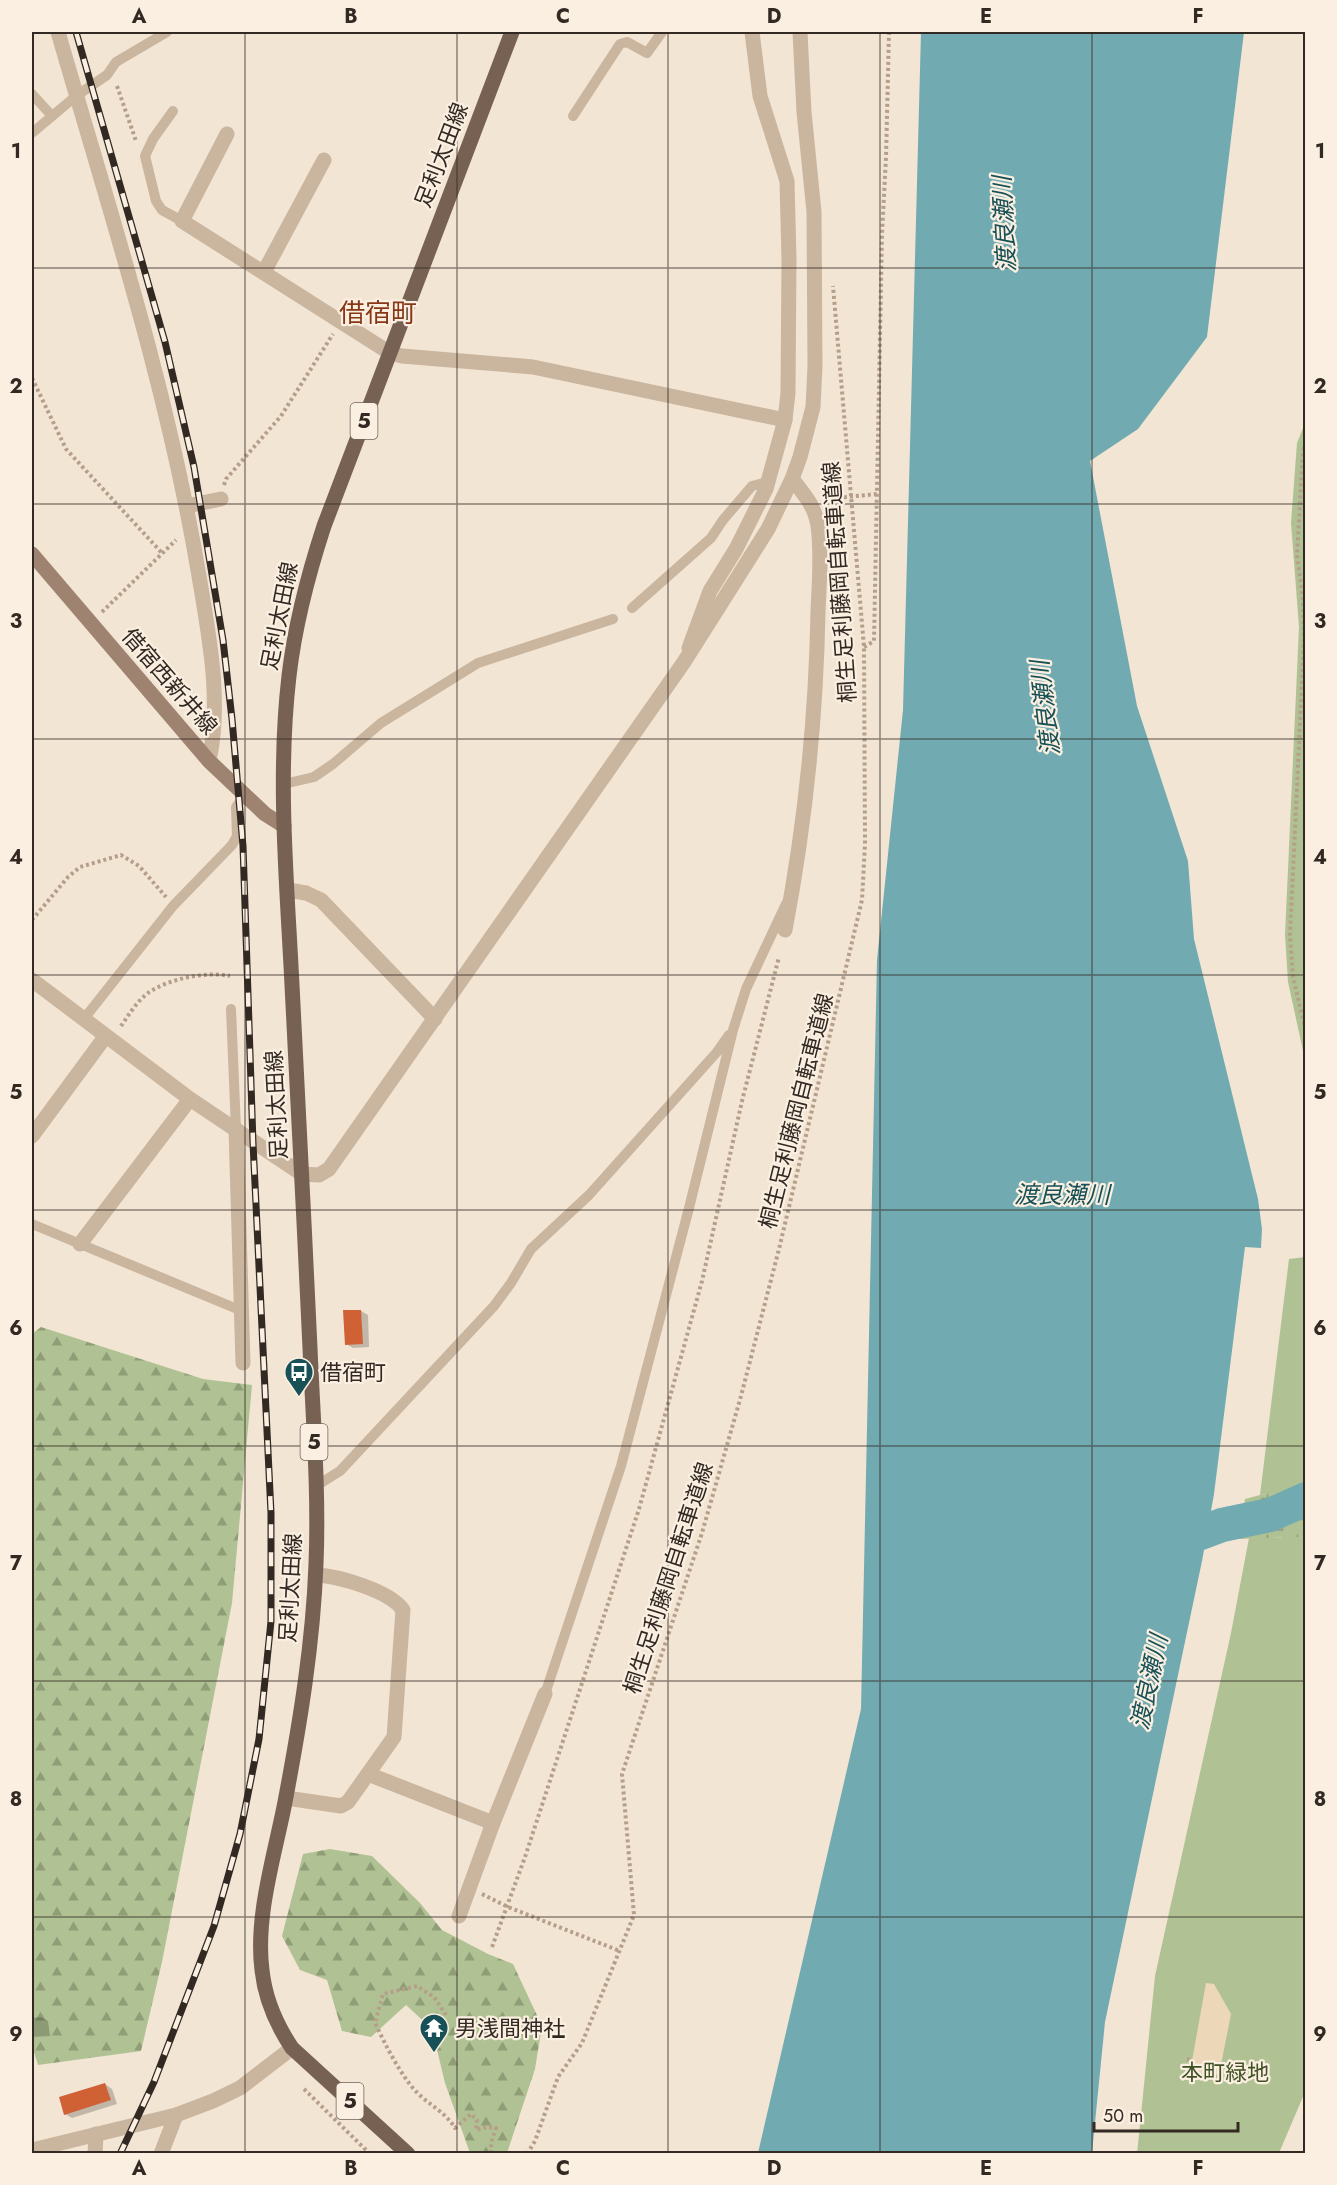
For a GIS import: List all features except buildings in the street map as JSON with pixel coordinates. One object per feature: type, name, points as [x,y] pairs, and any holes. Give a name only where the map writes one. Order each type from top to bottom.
[{"type":"main road","name":"足利太田線","points":[[408,2154],[292,2048],[275,2018],[267,1997],[261,1968],[264,1910],[286,1798],[310,1645],[316,1575],[316,1486],[284,826],[288,681],[304,592],[324,526],[512,32]]},
{"type":"main road","name":"借宿西新井線","points":[[32,554],[209,761],[265,814],[284,826]]},
{"type":"street","points":[[58,32],[156,369],[187,506],[208,627],[215,705],[214,734],[209,761]]},
{"type":"street","points":[[684,662],[711,591],[736,549],[768,482],[785,420],[788,393],[787,182],[760,96],[752,32]]},
{"type":"street","points":[[32,980],[190,1099],[302,1174],[319,1175],[329,1169],[684,662],[768,529],[792,479],[813,407],[815,366],[814,212],[804,112],[800,32]]},
{"type":"street","points":[[227,134],[182,221],[390,353],[402,356],[533,366],[785,420]]},
{"type":"street","points":[[264,272],[324,160]]},
{"type":"street","points":[[785,930],[793,891],[810,753],[817,650],[819,547],[818,525],[811,502],[792,479]]},
{"type":"street","points":[[187,506],[221,498]]},
{"type":"street","points":[[288,890],[306,893],[321,900],[435,1018]]},
{"type":"street","points":[[32,1136],[105,1037]]},
{"type":"street","points":[[80,1244],[190,1099]]},
{"type":"street","points":[[236,1129],[243,1363]]},
{"type":"street","points":[[286,1798],[341,1806],[348,1802],[393,1737],[403,1610],[397,1601],[346,1579],[316,1575]]},
{"type":"street","points":[[459,1916],[493,1823],[545,1694]]},
{"type":"street","points":[[368,1774],[493,1823]]},
{"type":"street","points":[[32,2150],[176,2115],[213,2102],[240,2088],[292,2048]]},
{"type":"street","points":[[161,2154],[176,2115]]},
{"type":"street","points":[[95,2154],[96,2134]]},
{"type":"lane","points":[[32,133],[76,96],[106,75],[116,62],[167,32]]},
{"type":"lane","points":[[573,116],[620,44],[627,42],[647,53],[663,32]]},
{"type":"lane","points":[[32,94],[52,116]]},
{"type":"lane","points":[[173,111],[153,139],[145,156],[156,201],[162,210],[182,221]]},
{"type":"lane","points":[[632,608],[711,538],[752,486],[768,482]]},
{"type":"lane","points":[[284,784],[314,777],[333,764],[381,723],[478,663],[613,619]]},
{"type":"lane","points":[[83,1020],[173,906],[232,845],[237,836],[236,807],[245,795]]},
{"type":"lane","points":[[545,1694],[621,1466],[733,1030],[746,989],[793,891]]},
{"type":"lane","points":[[231,1009],[236,1129]]},
{"type":"lane","points":[[316,1486],[340,1470],[477,1326],[511,1283],[531,1249],[589,1195],[717,1052],[733,1030]]},
{"type":"lane","points":[[32,1224],[242,1311]]},
{"type":"path","points":[[864,647],[874,641],[882,234],[889,32]]},
{"type":"path","points":[[106,75],[116,82],[140,153],[145,156]]},
{"type":"path","name":"桐生足利藤岡自転車道線","points":[[527,2154],[535,2141],[558,2077],[582,2043],[634,1915],[622,1774],[702,1533],[741,1396],[788,1215],[862,900],[865,844],[864,647],[833,285]]},
{"type":"path","points":[[221,498],[226,479],[281,416],[340,323]]},
{"type":"path","points":[[32,378],[66,450],[162,554],[91,623]]},
{"type":"path","points":[[1305,442],[1297,555],[1303,599],[1304,639],[1290,935],[1293,977],[1305,1032]]},
{"type":"path","points":[[811,502],[877,494]]},
{"type":"path","points":[[32,920],[68,877],[80,867],[121,855],[139,866],[173,906]]},
{"type":"path","points":[[492,1947],[508,1907],[639,1509],[702,1281],[742,1101],[785,930]]},
{"type":"path","points":[[105,1037],[119,1029],[149,992],[168,983],[205,974],[230,976]]},
{"type":"path","points":[[478,1892],[508,1907],[620,1951]]},
{"type":"path","points":[[446,2015],[434,1997],[417,1986],[383,1994],[375,2023],[388,2050],[412,2087],[432,2106],[447,2115],[455,2128],[471,2114],[477,2120],[476,2130],[487,2127],[496,2128],[491,2143],[491,2154]]},
{"type":"path","points":[[304,2089],[370,2154]]},
{"type":"path","points":[[360,2154],[364,2148]]},
{"type":"green space","points":[[1305,423],[1305,1060],[1288,982],[1285,935],[1299,627],[1291,523],[1297,443]]},
{"type":"green space","name":"本町緑地","points":[[1305,1257],[1306,1489],[1298,1491],[1292,1537],[1306,1537],[1305,2092],[1279,2153],[1137,2154],[1155,1976],[1231,1633],[1249,1538],[1282,1538],[1290,1492],[1260,1495],[1289,1259]]},
{"type":"green space","points":[[41,1327],[203,1379],[252,1385],[232,1603],[162,1962],[141,2051],[38,2065],[32,2046],[32,1334]]},
{"type":"green space","points":[[1305,1489],[1305,1537],[1238,1539],[1245,1499]]},
{"type":"green space","points":[[330,1849],[372,1856],[420,1903],[442,1930],[513,1964],[542,2026],[535,2069],[507,2153],[470,2153],[445,2083],[432,2029],[406,2005],[371,2037],[342,2031],[327,1980],[300,1970],[282,1936],[303,1854]]},
{"type":"shaded area","points":[[1206,1983],[1214,1984],[1231,2014],[1219,2075],[1190,2072]]},
{"type":"water","name":"渡良瀬川","points":[[921,32],[1244,32],[1207,337],[1138,429],[1090,461],[1137,706],[1188,861],[1194,939],[1258,1199],[1262,1229],[1261,1248],[1245,1247],[1214,1494],[1105,2022],[1092,2153],[758,2153],[861,1709],[877,960],[903,710]]},
{"type":"waterway","points":[[1179,1541],[1222,1525],[1270,1515],[1306,1499]]},
{"type":"railway","points":[[76,32],[165,342],[194,467],[223,640],[243,846],[253,1143],[271,1513],[271,1621],[259,1739],[240,1834],[214,1926],[154,2082],[120,2154]]},
{"type":"place","name":"借宿町","points":[[299,1398]]},
{"type":"place","name":"男浅間神社","points":[[434,2054]]},
{"type":"district","name":"借宿町","points":[[378,313]]}]
